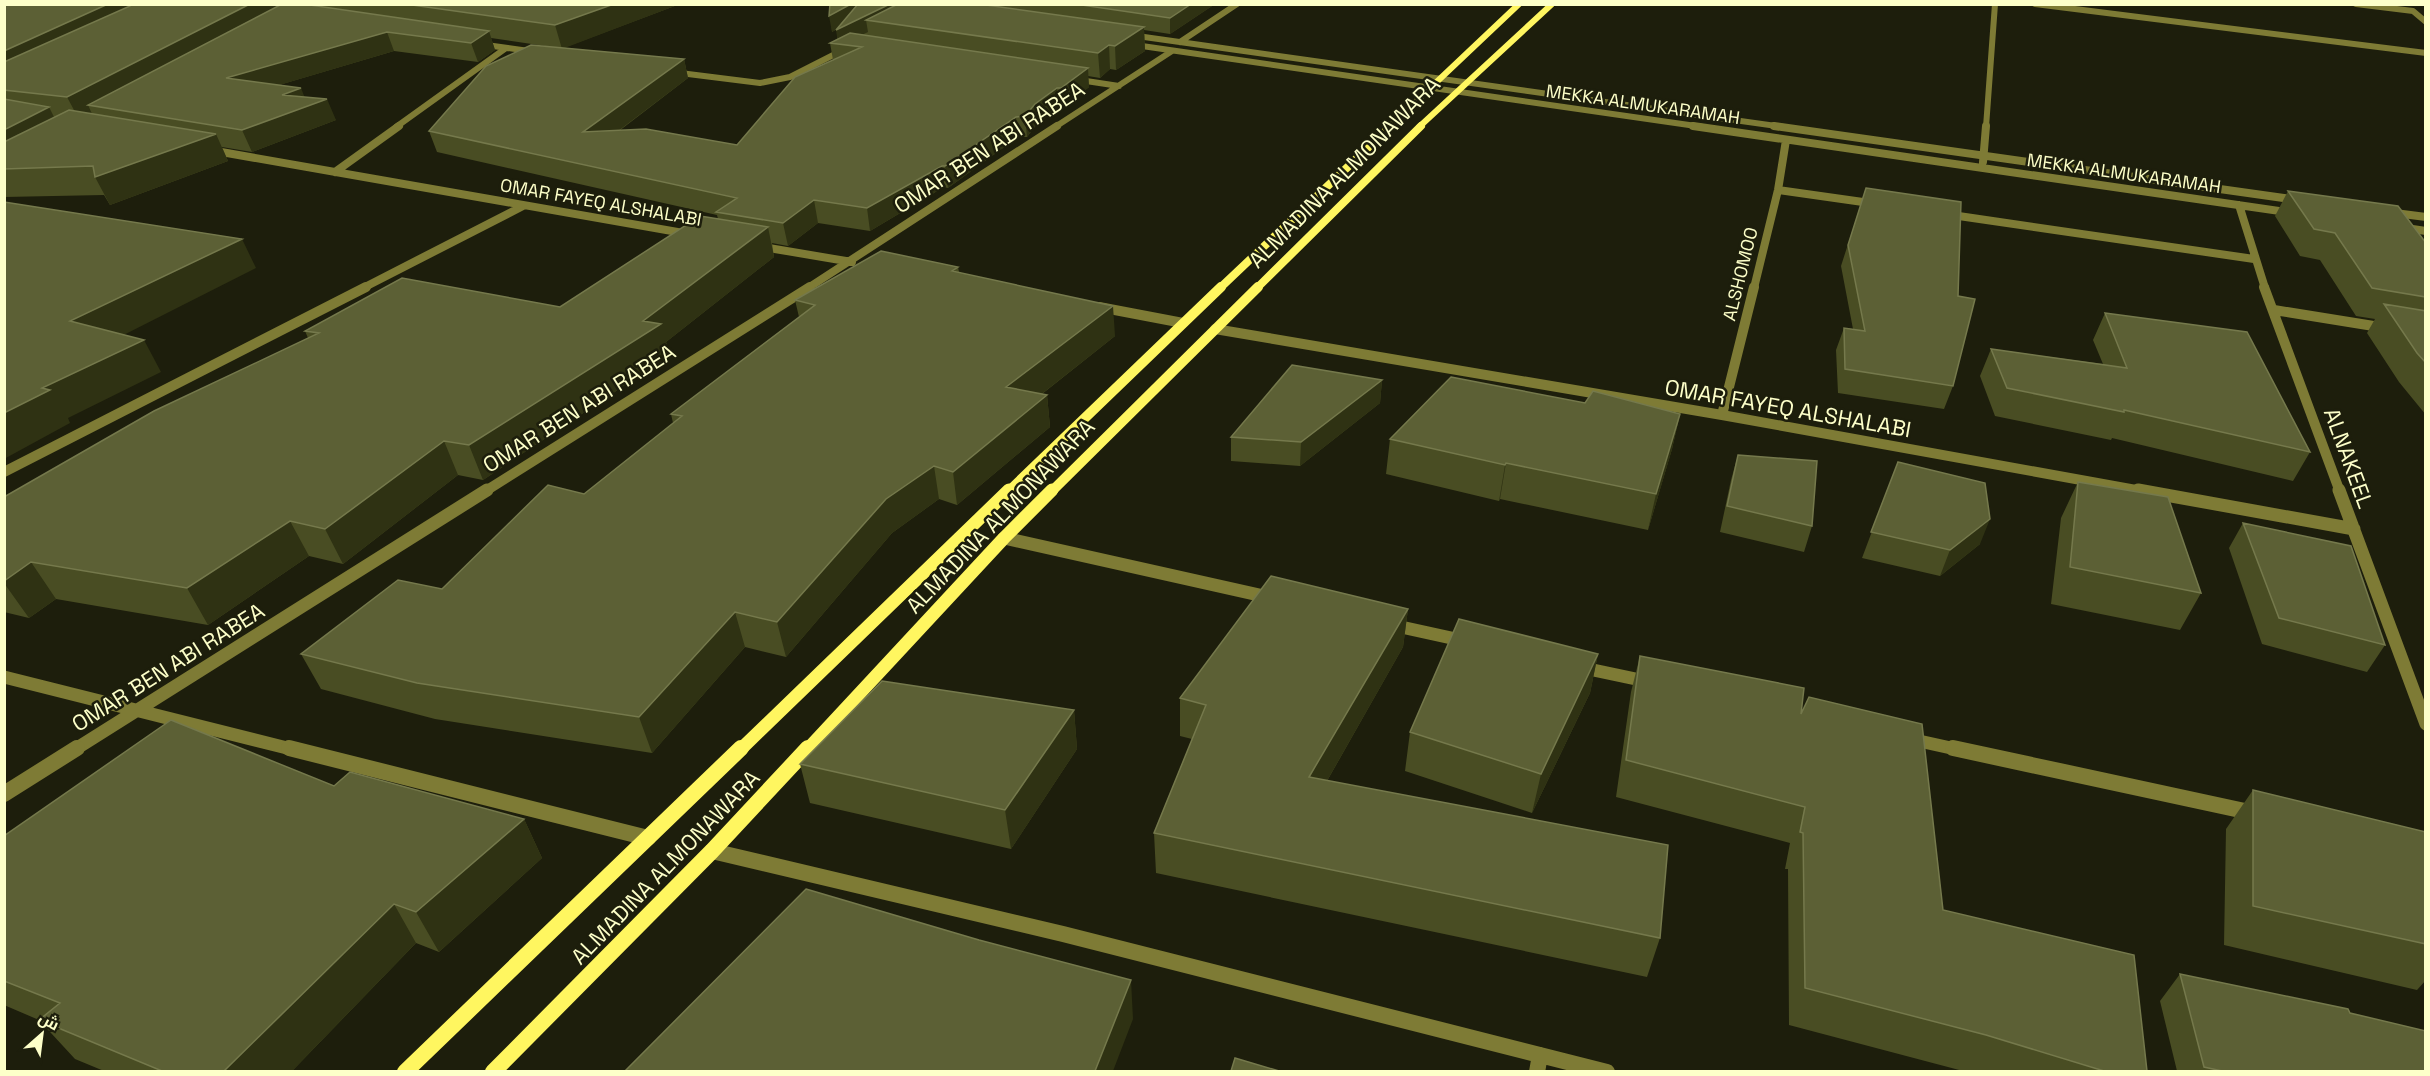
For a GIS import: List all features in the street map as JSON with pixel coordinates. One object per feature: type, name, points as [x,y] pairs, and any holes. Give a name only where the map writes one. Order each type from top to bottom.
[{"type":"main road","points":[[405,1071],[1428,88],[1519,4]]},
{"type":"main road","name":"ALMADINA ALMONAWARA","points":[[493,1071],[712,851],[1004,538],[1465,82],[1552,4]]},
{"type":"street","points":[[1180,42],[1237,4]]},
{"type":"street","points":[[1983,168],[1995,4]]},
{"type":"street","points":[[2036,4],[2426,54]]},
{"type":"street","points":[[2356,4],[2413,11],[2426,22]]},
{"type":"street","name":"MEKKA ALMUKARAMAH","points":[[1122,33],[2313,202]]},
{"type":"street","name":"MEKKA ALMUKARAMAH","points":[[1114,42],[2298,213]]},
{"type":"street","points":[[471,43],[540,53]]},
{"type":"street","points":[[664,71],[744,83],[769,82],[790,76],[852,46]]},
{"type":"street","points":[[335,172],[506,48]]},
{"type":"street","name":"OMAR BEN ABI RABEA","points":[[4,794],[136,709],[855,263],[1172,51]]},
{"type":"street","points":[[1061,77],[1119,86]]},
{"type":"street","name":"ALSHOMOO","points":[[1722,415],[1778,190],[1786,140]]},
{"type":"street","name":"OMAR FAYEQ ALSHALABI","points":[[198,148],[698,236]]},
{"type":"street","points":[[1778,190],[1882,205]]},
{"type":"street","name":"ALNAKEEL","points":[[2239,205],[2254,259],[2426,724]]},
{"type":"street","points":[[4,472],[523,206]]},
{"type":"street","points":[[2380,211],[2426,217]]},
{"type":"street","points":[[1940,213],[2254,259]]},
{"type":"street","points":[[2391,226],[2426,231]]},
{"type":"street","points":[[744,244],[855,263]]},
{"type":"street","points":[[1091,306],[1183,323]]},
{"type":"street","points":[[2274,310],[2402,331]]},
{"type":"street","name":"OMAR FAYEQ ALSHALABI","points":[[1215,329],[1722,415],[2354,530]]},
{"type":"street","points":[[1004,538],[1283,601]]},
{"type":"street","points":[[1376,621],[1481,645]]},
{"type":"street","points":[[1562,663],[1667,686]]},
{"type":"street","points":[[4,677],[648,838]]},
{"type":"street","points":[[1901,737],[2274,818]]},
{"type":"street","points":[[712,851],[1063,934],[1538,1063],[1607,1071]]},
{"type":"building","points":[[4,4],[108,4],[4,51]]},
{"type":"building","points":[[130,4],[250,4],[67,97],[4,90],[4,62],[130,6]]},
{"type":"building","points":[[282,4],[303,4],[489,31],[471,43],[387,32],[226,78],[301,88],[282,95],[327,99],[242,130],[88,105]]},
{"type":"building","points":[[405,4],[614,4],[555,25]]},
{"type":"building","points":[[830,4],[851,4],[829,16]]},
{"type":"building","points":[[858,4],[890,4],[836,30]]},
{"type":"building","points":[[898,4],[979,4],[1144,27],[1115,46],[1109,45],[1098,53],[866,20]]},
{"type":"building","points":[[1075,4],[1191,4],[1170,18]]},
{"type":"building","points":[[850,33],[1088,68],[1035,104],[1025,116],[1016,117],[945,166],[867,208],[814,200],[783,223],[716,212],[737,198],[429,131],[486,66],[531,45],[684,59],[583,132],[646,129],[737,145],[795,77],[862,47],[830,43]]},
{"type":"building","points":[[4,99],[49,107],[4,130]]},
{"type":"building","points":[[69,110],[216,134],[95,177],[93,166],[4,169],[4,142]]},
{"type":"building","points":[[1866,188],[1961,202],[1958,296],[1975,299],[1953,386],[1845,369],[1844,328],[1865,331],[1848,245]]},
{"type":"building","points":[[2288,191],[2398,206],[2426,243],[2426,297],[2372,288],[2335,233],[2314,229]]},
{"type":"building","points":[[4,202],[242,239],[70,321],[144,340],[42,388],[50,390],[4,413]]},
{"type":"building","points":[[700,216],[768,227],[643,321],[661,324],[469,445],[444,441],[325,529],[290,521],[187,588],[31,562],[4,581],[4,497],[154,411],[319,333],[305,331],[402,278],[560,307]]},
{"type":"building","points":[[881,251],[958,267],[952,271],[1113,306],[1006,387],[1047,395],[953,472],[934,466],[886,499],[777,622],[735,612],[639,717],[417,683],[301,654],[398,580],[442,589],[548,485],[584,494],[682,416],[671,414],[815,305],[795,300]]},
{"type":"building","points":[[2384,304],[2426,311],[2426,363],[2417,353]]},
{"type":"building","points":[[2105,313],[2247,332],[2310,452],[2124,410],[2124,412],[2007,388],[1991,349],[2127,368]]},
{"type":"building","points":[[1292,365],[1382,380],[1301,442],[1231,437]]},
{"type":"building","points":[[1451,377],[1585,403],[1593,391],[1680,414],[1656,494],[1506,463],[1505,465],[1390,439]]},
{"type":"building","points":[[1738,455],[1817,461],[1812,526],[1727,506]]},
{"type":"building","points":[[1898,462],[1985,483],[1990,519],[1950,550],[1871,532]]},
{"type":"building","points":[[2078,482],[2168,497],[2201,593],[2070,567]]},
{"type":"building","points":[[2243,523],[2351,546],[2385,645],[2279,618]]},
{"type":"building","points":[[1271,576],[1408,609],[1309,777],[1668,845],[1660,938],[1154,833],[1206,705],[1180,698]]},
{"type":"building","points":[[1459,619],[1598,654],[1541,774],[1410,732]]},
{"type":"building","points":[[1640,656],[1804,688],[1801,714],[1809,697],[1922,724],[1943,910],[2134,955],[2147,1071],[2104,1071],[1986,1035],[1805,988],[1803,833],[1800,832],[1805,807],[1626,760]]},
{"type":"building","points":[[882,681],[1074,710],[1005,810],[800,764]]},
{"type":"building","points":[[171,720],[334,786],[350,772],[524,819],[416,912],[394,904],[224,1071],[162,1071],[39,1020],[60,1003],[4,981],[4,836]]},
{"type":"building","points":[[2253,790],[2426,832],[2426,944],[2253,906]]},
{"type":"building","points":[[806,889],[979,940],[1131,980],[1095,1071],[625,1071]]},
{"type":"building","points":[[2180,974],[2348,1009],[2350,1013],[2426,1031],[2426,1071],[2222,1071],[2204,1067]]},
{"type":"building","points":[[1235,1058],[1279,1071],[1231,1071]]}]
